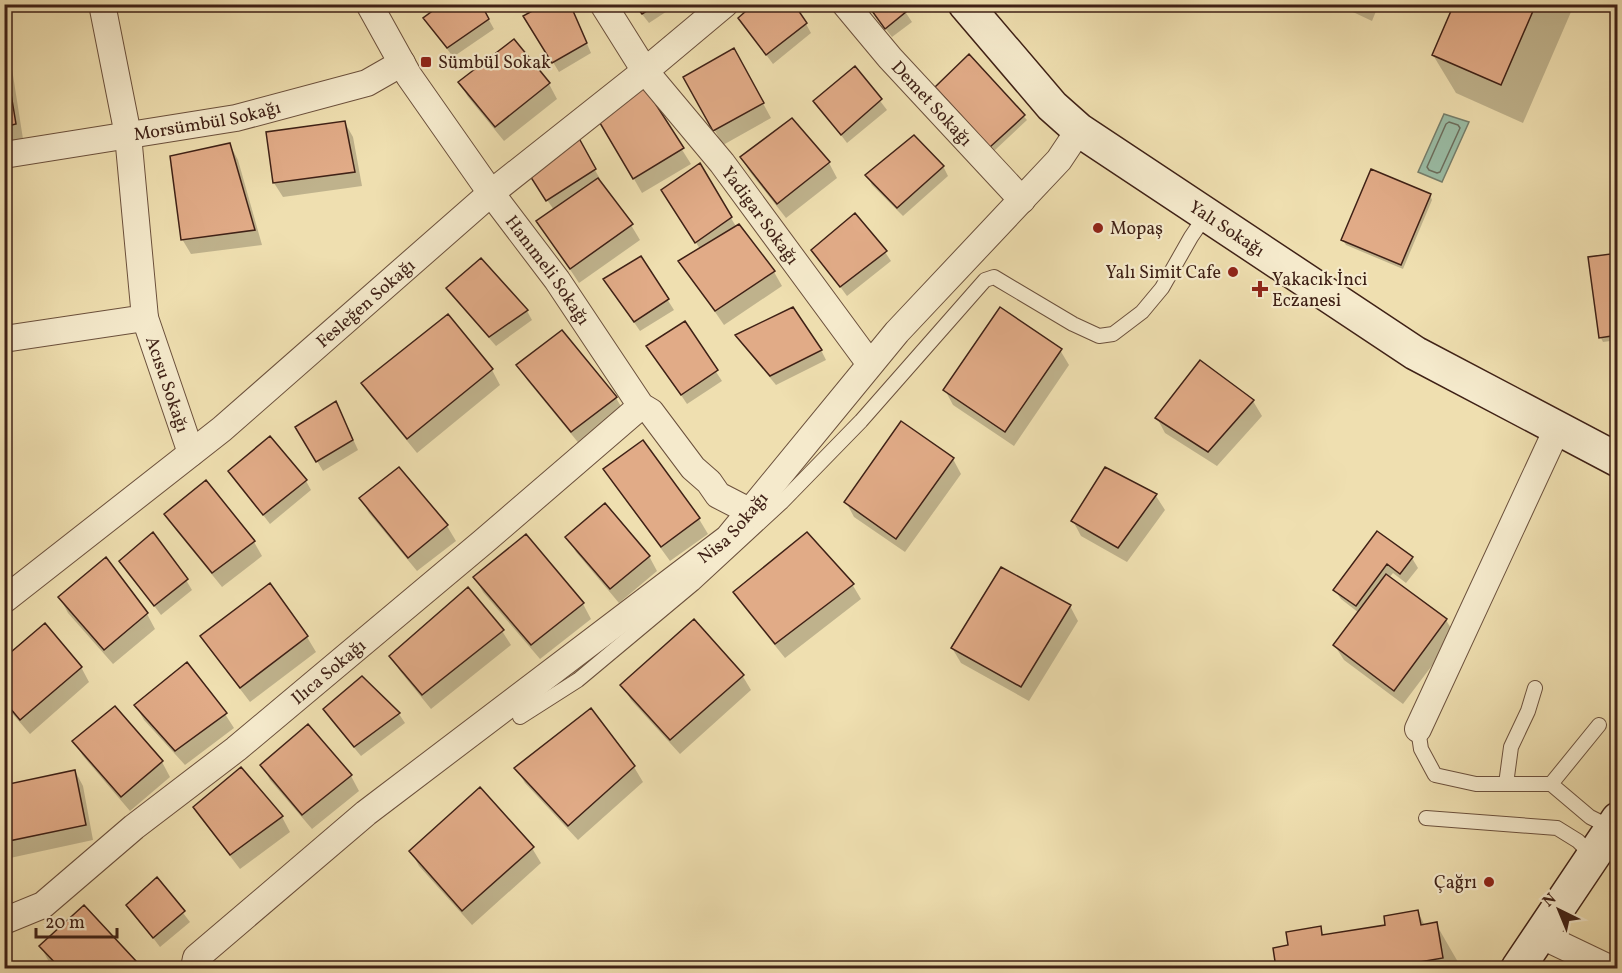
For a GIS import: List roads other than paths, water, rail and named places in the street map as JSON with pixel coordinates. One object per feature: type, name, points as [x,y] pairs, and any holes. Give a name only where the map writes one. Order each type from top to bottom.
[{"type":"street","name":"Acısu Sokağı","points":[[102,4],[128,135],[145,318],[191,453]]},
{"type":"street","name":"Hanımeli Sokağı","points":[[369,4],[402,63],[491,193],[557,280],[641,406],[651,412],[693,468],[709,482],[718,495],[751,512]]},
{"type":"street","name":"Yadigar Sokağı","points":[[603,4],[645,71],[722,163],[870,364]]},
{"type":"street","name":"Fesleğen Sokağı","points":[[4,600],[71,550],[222,429],[491,193],[645,71],[725,4]]},
{"type":"street","name":"Demet Sokağı","points":[[845,4],[890,58],[1022,200]]},
{"type":"street","name":"Yalı Sokağı","points":[[965,4],[1052,106],[1079,130],[1414,353],[1617,460]]},
{"type":"street","name":"Morsümbül Sokağı","points":[[4,155],[236,118],[367,83],[402,63]]},
{"type":"street","name":"Nisa Sokağı","points":[[194,969],[196,958],[366,813],[728,538],[897,332],[1059,160],[1079,130]]},
{"type":"street","points":[[4,339],[145,318]]},
{"type":"street","name":"Ilıca Sokağı","points":[[4,921],[43,905],[134,827],[236,749],[492,535],[641,406]]},
{"type":"street","points":[[1418,729],[1558,427]]},
{"type":"street","points":[[1518,969],[1592,855],[1615,824]]},
{"type":"street","points":[[1540,935],[1609,969]]},
{"type":"lane","points":[[520,717],[587,672],[693,584],[782,502],[861,421],[985,280],[994,277],[1073,324],[1099,336],[1113,334],[1142,312],[1162,288],[1206,214]]},
{"type":"lane","points":[[1506,784],[1511,747],[1536,688]]},
{"type":"lane","points":[[1551,784],[1599,725]]},
{"type":"lane","points":[[1418,729],[1421,749],[1435,775],[1476,784],[1551,784],[1590,817],[1615,824]]},
{"type":"lane","points":[[1426,818],[1557,828],[1578,841],[1592,855]]},
{"type":"water","points":[[1444,114],[1469,122],[1442,182],[1418,172]]},
{"type":"place","name":"Sümbül Sokak","points":[[426,62]]},
{"type":"place","name":"Mopaş","points":[[1098,228]]},
{"type":"place","name":"Yalı Simit Cafe","points":[[1233,272]]},
{"type":"place","name":"Yakacık İnci Eczanesi","points":[[1260,289]]},
{"type":"place","name":"Çağrı","points":[[1489,882]]}]
